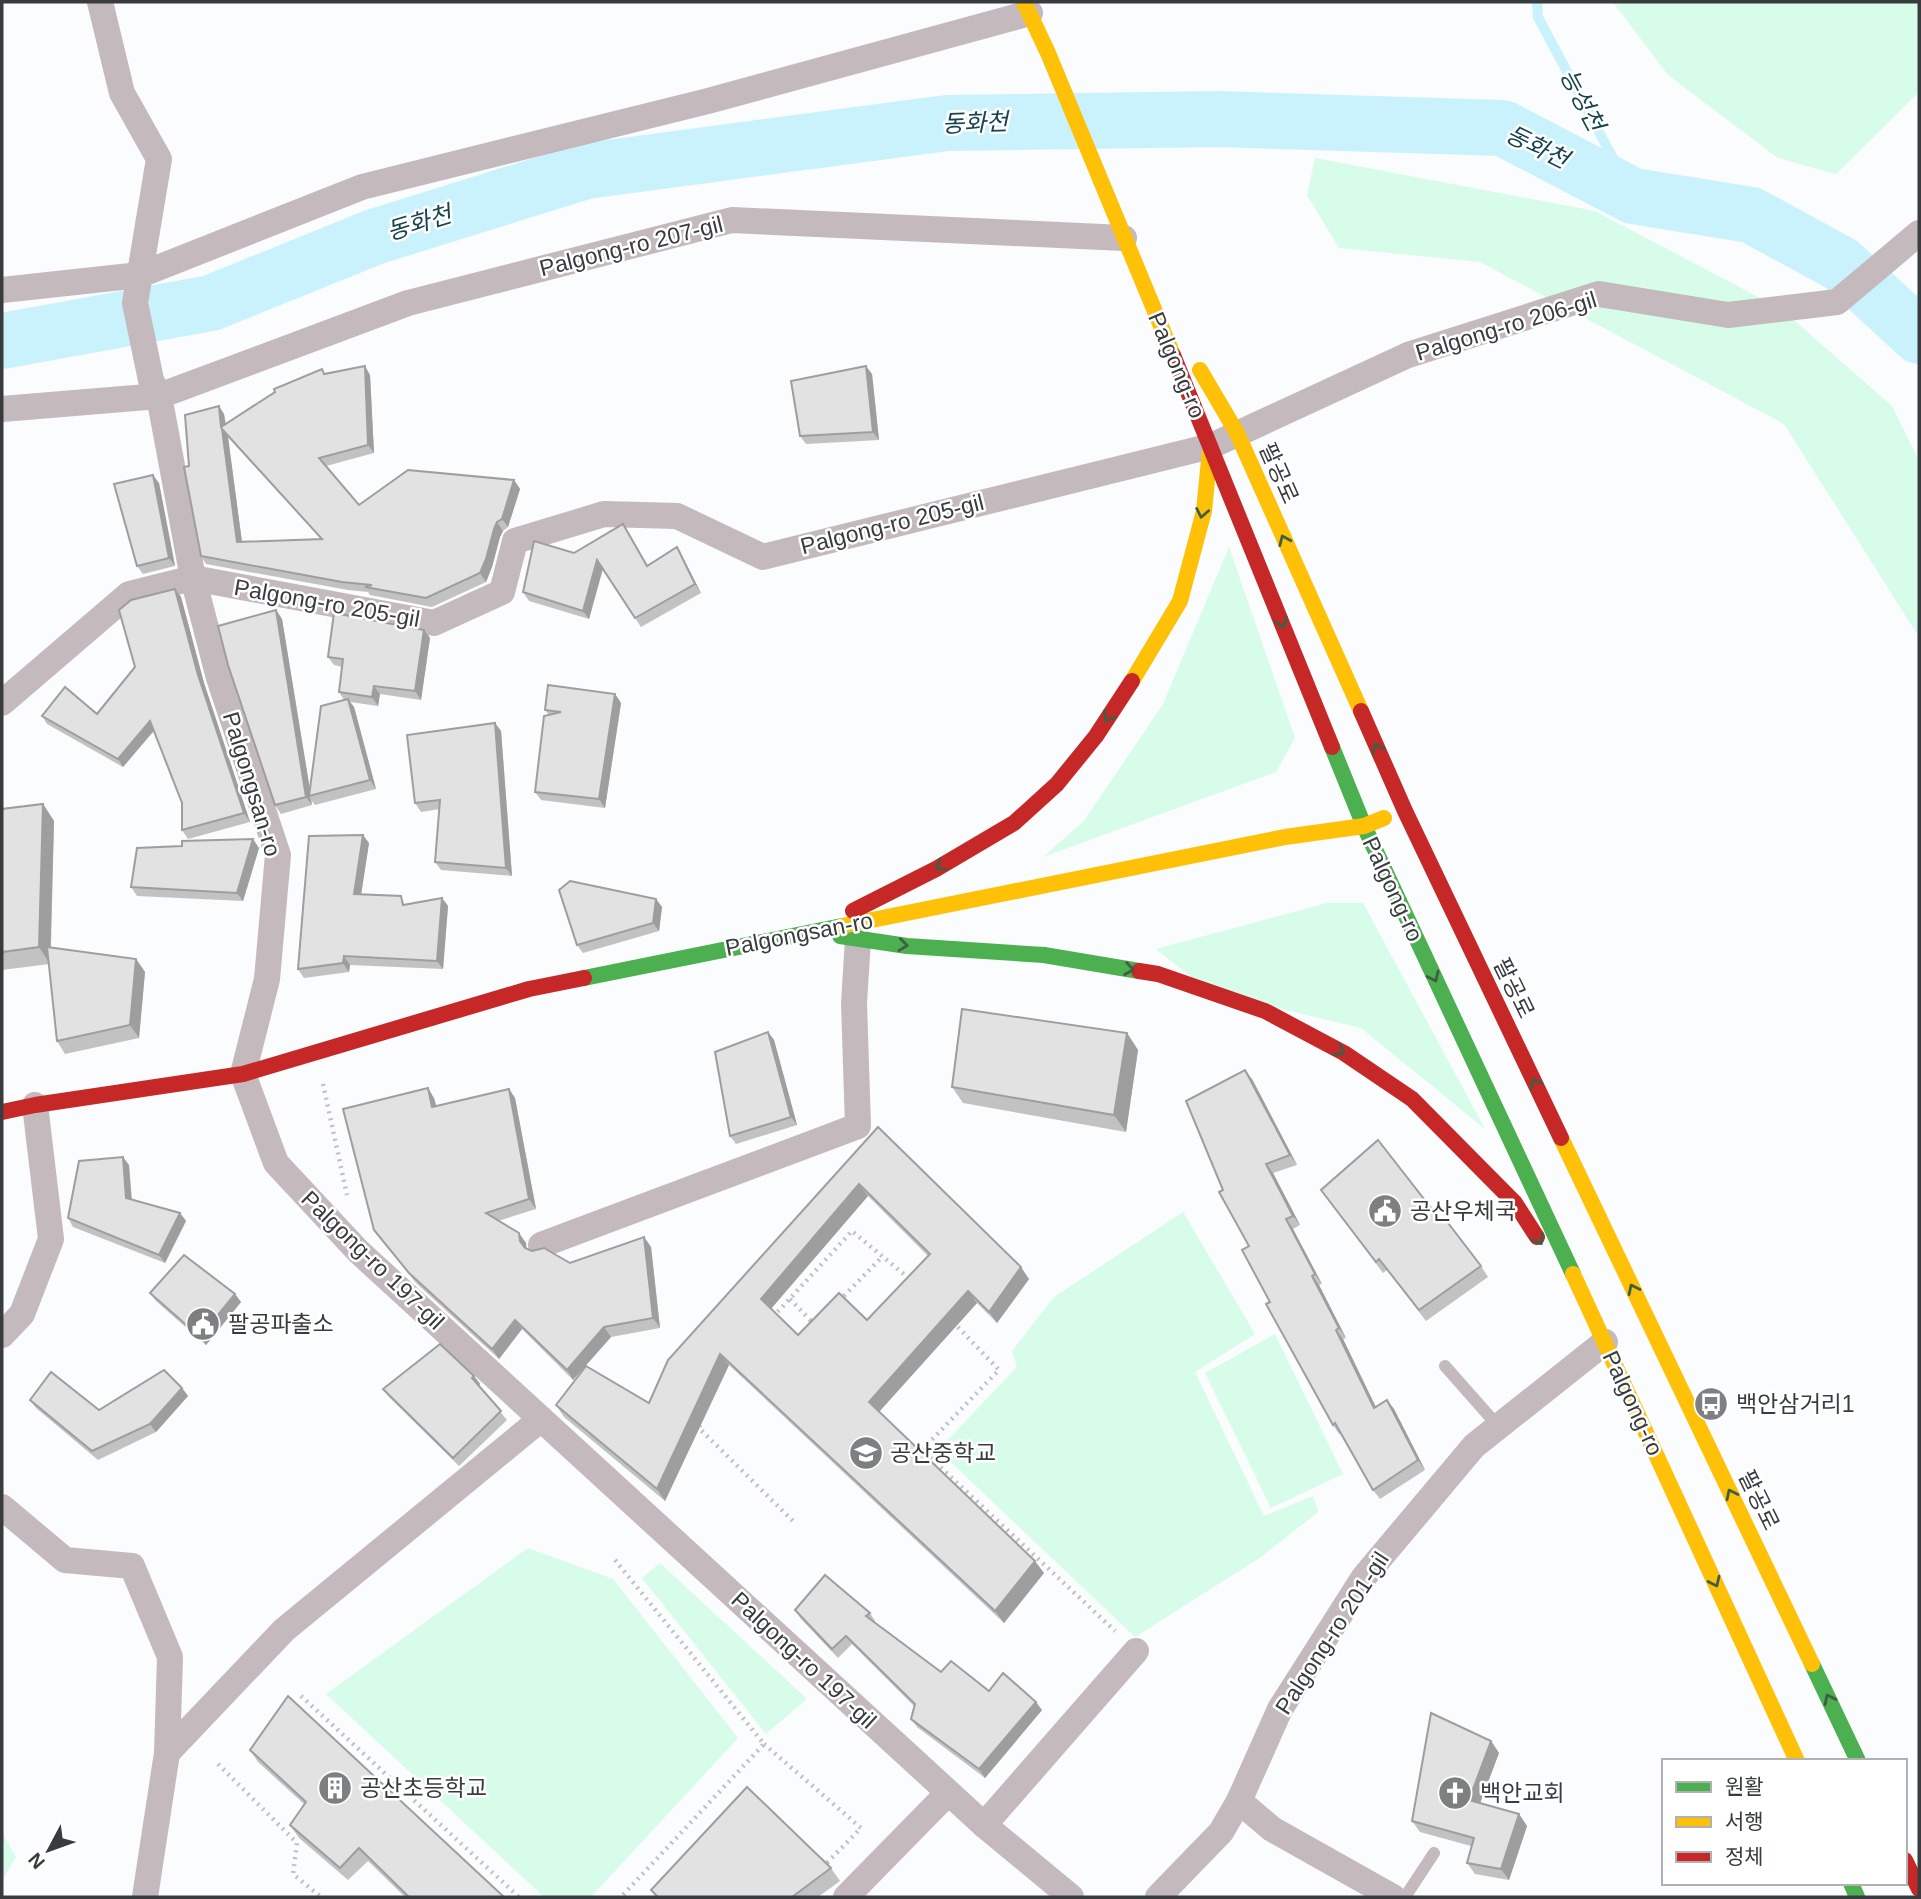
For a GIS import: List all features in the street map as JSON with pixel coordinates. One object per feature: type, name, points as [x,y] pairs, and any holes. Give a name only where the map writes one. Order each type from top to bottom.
[{"type":"main road","name":"Palgong-ro","points":[[1027,8],[1211,446],[1364,826],[1796,1759]]},
{"type":"main road","name":"팔공로","points":[[1124,238],[1237,433],[1405,810],[1857,1759]]},
{"type":"main road","points":[[811,932],[936,869],[1014,823],[1057,784],[1088,746],[1144,663],[1180,601],[1204,511],[1211,446]]},
{"type":"main road","name":"Palgongsan-ro","points":[[2,1112],[243,1074],[529,989],[1285,837],[1364,826],[1405,810]]},
{"type":"main road","points":[[811,932],[907,946],[1044,955],[1158,974],[1265,1011],[1345,1053],[1412,1099],[1515,1203],[1605,1342]]},
{"type":"main road","points":[[1907,1864],[1919,1889]]},
{"type":"street","points":[[100,2],[122,93],[159,159],[140,275]]},
{"type":"street","points":[[2,290],[140,275],[362,187],[708,101],[1027,8]]},
{"type":"street","name":"Palgong-ro 207-gil","points":[[2,409],[155,388],[408,303],[732,220],[1124,238]]},
{"type":"street","name":"Palgong-ro 206-gil","points":[[1211,446],[1408,355],[1599,294],[1728,315],[1838,302],[1919,233]]},
{"type":"street","name":"Palgongsan-ro","points":[[140,275],[135,303],[193,578],[219,678],[278,855],[267,979],[243,1074]]},
{"type":"street","name":"Palgong-ro 205-gil","points":[[2,703],[130,594],[193,578],[434,623],[502,592],[515,541],[604,514],[677,516],[763,557],[1211,446]]},
{"type":"street","points":[[541,1245],[858,1126],[853,1003],[858,939]]},
{"type":"street","name":"Palgong-ro 197-gil","points":[[243,1074],[276,1163],[348,1241],[948,1793],[1071,1897]]},
{"type":"street","points":[[2,1335],[22,1314],[51,1239],[35,1105]]},
{"type":"street","name":"Palgong-ro 201-gil","points":[[1158,1897],[1221,1832],[1239,1801],[1280,1709],[1364,1577],[1474,1446],[1605,1342]]},
{"type":"street","points":[[167,1753],[284,1630],[541,1419]]},
{"type":"street","points":[[2,1507],[65,1560],[132,1566],[170,1657],[167,1753],[145,1897]]},
{"type":"street","points":[[984,1825],[1136,1651]]},
{"type":"street","points":[[846,1897],[948,1793]]},
{"type":"street","points":[[1239,1801],[1272,1829],[1393,1897]]},
{"type":"lane","points":[[1445,1366],[1498,1426]]},
{"type":"lane","points":[[1405,1897],[1434,1853]]},
{"type":"path","points":[[317,1052],[347,1198]]},
{"type":"path","points":[[765,1326],[852,1231],[919,1286]]},
{"type":"path","points":[[835,1306],[882,1256]]},
{"type":"path","points":[[790,1299],[816,1325]]},
{"type":"path","points":[[946,1314],[999,1370],[922,1450],[1136,1651]]},
{"type":"path","points":[[704,1416],[699,1428],[796,1524]]},
{"type":"path","points":[[615,1560],[764,1744],[862,1828],[822,1868]]},
{"type":"path","points":[[301,1696],[519,1897]]},
{"type":"path","points":[[621,1897],[764,1744]]},
{"type":"path","points":[[218,1764],[297,1843],[293,1874],[321,1897]]},
{"type":"path","points":[[450,1851],[459,1842]]},
{"type":"green space","points":[[1613,2],[1919,2],[1919,92],[1836,174],[1778,158],[1668,75]]},
{"type":"green space","points":[[1315,158],[1595,211],[1781,309],[1892,406],[1919,461],[1919,637],[1784,424],[1480,262],[1339,248],[1307,195]]},
{"type":"green space","points":[[1229,547],[1295,738],[1276,772],[1043,857],[1084,821],[1163,704]]},
{"type":"green space","points":[[1327,903],[1363,903],[1485,1129],[1361,1028],[1210,992],[1156,949]]},
{"type":"green space","points":[[1183,1212],[1255,1334],[1195,1372],[1264,1516],[1313,1496],[1318,1512],[1261,1557],[1135,1637],[938,1450],[1017,1367],[1012,1351],[1054,1297]]},
{"type":"green space","points":[[1275,1334],[1343,1474],[1271,1508],[1205,1373]]},
{"type":"green space","points":[[528,1548],[613,1579],[738,1738],[591,1897],[544,1897],[326,1694]]},
{"type":"green space","points":[[660,1563],[807,1699],[766,1734],[642,1578]]},
{"type":"green space","points":[[2,1832],[16,1857],[2,1881]]},
{"type":"building","points":[[365,366],[368,445],[319,458],[359,505],[408,470],[514,480],[502,519],[494,529],[480,573],[426,598],[365,587],[372,585],[201,556],[184,467],[189,466],[185,415],[219,406],[221,427],[275,392],[274,389],[322,369],[324,374]],"holes":[[[222,429],[322,539],[237,542]]]},
{"type":"building","points":[[866,366],[873,432],[800,436],[791,381]]},
{"type":"building","points":[[153,475],[169,558],[137,566],[114,484]]},
{"type":"building","points":[[623,524],[647,566],[677,547],[695,584],[635,618],[597,560],[583,611],[523,592],[534,541],[574,553]]},
{"type":"building","points":[[175,589],[198,675],[244,813],[182,830],[182,803],[150,721],[118,759],[42,716],[65,687],[97,714],[135,667],[119,610],[131,600]]},
{"type":"building","points":[[276,610],[306,797],[275,805],[228,665],[218,626]]},
{"type":"building","points":[[334,613],[424,630],[415,691],[374,686],[372,697],[339,692],[343,659],[328,657]]},
{"type":"building","points":[[548,685],[615,694],[599,799],[535,792],[544,716],[561,712],[545,710]]},
{"type":"building","points":[[348,699],[370,780],[309,796],[321,706]]},
{"type":"building","points":[[495,723],[506,868],[435,862],[440,800],[415,803],[407,735]]},
{"type":"building","points":[[43,804],[39,947],[2,952],[2,809]]},
{"type":"building","points":[[363,835],[354,894],[401,896],[403,905],[442,898],[437,961],[344,956],[343,963],[298,969],[309,836]]},
{"type":"building","points":[[253,839],[237,893],[131,887],[137,848],[182,846],[182,841]]},
{"type":"building","points":[[570,881],[656,899],[653,923],[577,945],[559,890]]},
{"type":"building","points":[[47,947],[136,959],[130,1025],[57,1041]]},
{"type":"building","points":[[962,1009],[1127,1033],[1114,1115],[952,1087]]},
{"type":"building","points":[[768,1032],[791,1117],[730,1136],[715,1052]]},
{"type":"building","points":[[1245,1070],[1290,1155],[1266,1164],[1293,1216],[1286,1219],[1315,1274],[1312,1276],[1339,1328],[1336,1330],[1374,1408],[1387,1400],[1418,1460],[1373,1490],[1335,1423],[1333,1425],[1266,1304],[1270,1302],[1242,1250],[1249,1246],[1219,1192],[1223,1190],[1186,1101]]},
{"type":"building","points":[[428,1088],[432,1107],[509,1089],[529,1199],[486,1213],[519,1233],[525,1248],[532,1251],[544,1248],[570,1263],[644,1237],[653,1318],[604,1327],[567,1370],[515,1320],[492,1349],[409,1273],[374,1230],[343,1109]]},
{"type":"building","points":[[878,1127],[1021,1267],[989,1312],[968,1291],[869,1402],[1035,1561],[995,1611],[720,1354],[657,1489],[556,1405],[586,1366],[649,1403],[668,1360]],"holes":[[[859,1184],[930,1254],[867,1320],[839,1293],[798,1335],[761,1299]]]},
{"type":"building","points":[[1378,1140],[1442,1222],[1445,1219],[1481,1266],[1419,1310],[1379,1259],[1376,1262],[1321,1190]]},
{"type":"building","points":[[123,1157],[126,1198],[180,1213],[159,1255],[68,1218],[79,1161]]},
{"type":"building","name":"팔공파출소","points":[[184,1255],[235,1294],[200,1337],[150,1293]]},
{"type":"building","points":[[440,1344],[474,1376],[472,1378],[501,1411],[453,1458],[383,1389]]},
{"type":"building","points":[[164,1370],[182,1388],[150,1424],[92,1451],[30,1400],[51,1372],[99,1410]]},
{"type":"building","points":[[825,1575],[870,1613],[866,1616],[941,1672],[951,1661],[989,1691],[1003,1673],[1036,1702],[979,1769],[911,1719],[915,1704],[846,1636],[832,1649],[795,1610]]},
{"type":"building","name":"공산초등학교","points":[[288,1696],[504,1897],[409,1897],[359,1848],[340,1868],[290,1825],[306,1802],[250,1750]]},
{"type":"building","points":[[1431,1713],[1491,1741],[1469,1800],[1519,1814],[1501,1869],[1467,1863],[1474,1838],[1412,1821]]},
{"type":"building","points":[[747,1787],[831,1868],[792,1897],[658,1897],[651,1890]]},
{"type":"waterway","name":"능성천","points":[[1537,2],[1538,17],[1633,196]]},
{"type":"waterway","name":"동화천","points":[[2,341],[211,303],[374,237],[586,171],[947,123],[1218,119],[1503,128],[1633,196],[1751,215],[1841,264],[1919,336]]},
{"type":"traffic: fast","points":[[1332,747],[1364,826],[1573,1274]]},
{"type":"traffic: fast","points":[[584,978],[842,926]]},
{"type":"traffic: fast","points":[[840,936],[907,946],[1044,955],[1139,971]]},
{"type":"traffic: fast","points":[[1812,1664],[1857,1759]]},
{"type":"traffic: fast","points":[[1852,1885],[1857,1897]]},
{"type":"traffic: slow","points":[[1024,2],[1048,53],[1173,355]]},
{"type":"traffic: slow","points":[[1200,370],[1237,433],[1361,711]]},
{"type":"traffic: slow","points":[[1132,681],[1180,601],[1204,511],[1210,450]]},
{"type":"traffic: slow","points":[[842,926],[1285,837],[1364,826],[1384,818]]},
{"type":"traffic: slow","points":[[1561,1138],[1812,1664]]},
{"type":"traffic: slow","points":[[1573,1274],[1796,1759]]},
{"type":"traffic: jam","points":[[1173,355],[1332,747]]},
{"type":"traffic: jam","points":[[853,911],[936,869],[1014,823],[1057,784],[1096,736],[1132,681]]},
{"type":"traffic: jam","points":[[1361,711],[1405,811],[1561,1138]]},
{"type":"traffic: jam","points":[[1139,971],[1158,974],[1265,1011],[1344,1053],[1412,1099],[1515,1203],[1537,1237]]},
{"type":"traffic: jam","points":[[2,1112],[243,1074],[529,989],[584,978]]},
{"type":"traffic: jam","points":[[1907,1864],[1919,1889]]},
{"type":"place","name":"공산우체국","points":[[1385,1211]]},
{"type":"place","name":"팔공파출소","points":[[203,1324]]},
{"type":"place","name":"백안삼거리1","points":[[1711,1404]]},
{"type":"place","name":"공산중학교","points":[[866,1453]]},
{"type":"place","name":"공산초등학교","points":[[335,1788]]},
{"type":"place","name":"백안교회","points":[[1455,1793]]}]
